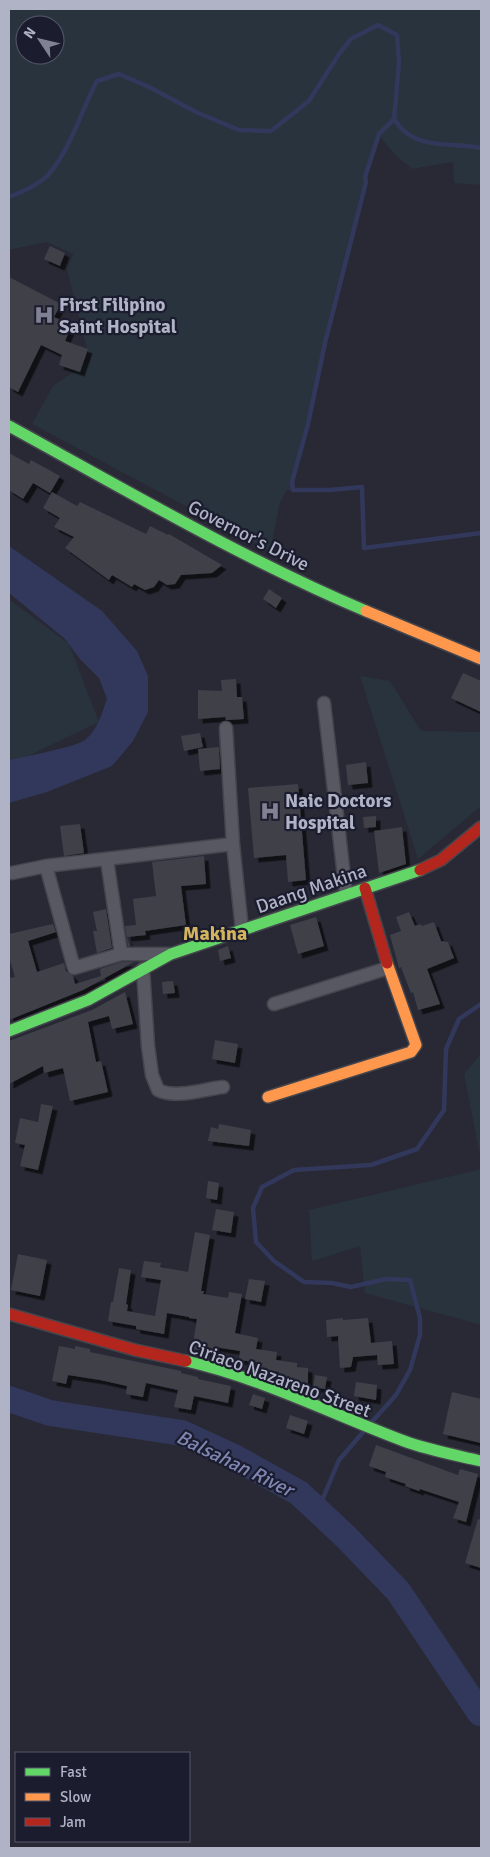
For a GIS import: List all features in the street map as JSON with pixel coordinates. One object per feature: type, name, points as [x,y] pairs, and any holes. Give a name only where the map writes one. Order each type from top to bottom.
[{"type":"main road","name":"Governor's Drive","points":[[9,426],[197,529],[319,591],[481,659]]},
{"type":"main road","name":"Daang Makina","points":[[9,1031],[88,1000],[171,954],[416,872],[440,860],[481,827]]},
{"type":"main road","points":[[268,1097],[411,1052],[415,1049],[416,1045],[388,968],[365,888]]},
{"type":"main road","name":"Ciriaco Nazareno Street","points":[[9,1314],[135,1350],[202,1365],[269,1388],[406,1442],[481,1461]]},
{"type":"street","points":[[324,703],[346,894]]},
{"type":"street","points":[[226,728],[233,844],[242,930]]},
{"type":"street","points":[[12,872],[46,866],[233,844]]},
{"type":"street","points":[[107,860],[121,954]]},
{"type":"street","points":[[46,866],[74,968],[121,954],[171,954]]},
{"type":"street","points":[[274,1004],[388,968]]},
{"type":"street","points":[[143,969],[148,1046],[152,1075],[158,1090],[178,1093],[222,1087]]},
{"type":"shaded area","points":[[9,9],[481,9],[481,185],[454,183],[453,162],[412,169],[394,154],[379,135],[365,177],[366,182],[325,343],[308,424],[292,482],[293,490],[287,490],[280,502],[270,551],[32,424],[53,386],[90,361],[67,269],[73,254],[47,242],[9,250]]},
{"type":"shaded area","points":[[9,599],[69,644],[99,722],[28,756],[9,760]]},
{"type":"shaded area","points":[[360,676],[390,681],[421,731],[481,732],[481,806],[418,859]]},
{"type":"shaded area","points":[[481,1054],[481,1160],[464,1074]]},
{"type":"shaded area","points":[[481,1169],[481,1325],[365,1293],[360,1246],[312,1261],[309,1210]]},
{"type":"water","points":[[9,546],[102,611],[137,651],[148,676],[148,712],[133,741],[112,766],[47,792],[9,803],[9,760],[60,749],[85,740],[96,726],[107,699],[99,678],[80,659],[65,639],[9,593]]},
{"type":"building","points":[[50,246],[65,253],[60,266],[44,259]]},
{"type":"building","points":[[9,277],[61,304],[54,317],[72,325],[65,341],[88,349],[80,372],[59,365],[62,355],[41,345],[18,392],[9,387]]},
{"type":"building","points":[[9,453],[29,464],[31,460],[60,476],[50,493],[33,483],[23,499],[9,490]]},
{"type":"building","points":[[52,492],[77,506],[80,502],[146,534],[150,526],[169,534],[222,565],[212,573],[181,575],[175,584],[167,585],[159,580],[154,587],[145,590],[134,584],[132,587],[112,575],[109,580],[65,548],[74,537],[54,527],[60,518],[43,508]]},
{"type":"building","points":[[269,589],[282,598],[276,608],[263,599]]},
{"type":"building","points":[[463,673],[481,681],[481,712],[451,698]]},
{"type":"building","points":[[236,679],[237,697],[242,697],[244,719],[226,720],[225,717],[198,719],[198,690],[222,691],[221,680]]},
{"type":"building","points":[[200,733],[203,747],[184,751],[181,736]]},
{"type":"building","points":[[219,747],[220,769],[200,771],[198,749]]},
{"type":"building","points":[[366,762],[368,783],[348,785],[346,765]]},
{"type":"building","points":[[298,784],[306,880],[288,882],[286,855],[254,858],[248,788]]},
{"type":"building","points":[[376,816],[376,827],[364,828],[363,817]]},
{"type":"building","points":[[80,824],[84,853],[64,856],[60,826]]},
{"type":"building","points":[[402,827],[406,864],[379,873],[374,831]]},
{"type":"building","points":[[204,856],[206,884],[181,886],[186,925],[145,931],[146,935],[127,937],[130,946],[128,946],[125,926],[136,925],[133,899],[156,896],[152,862]]},
{"type":"building","points":[[106,909],[112,948],[97,953],[93,931],[97,931],[93,912]]},
{"type":"building","points":[[409,912],[415,926],[434,922],[441,941],[448,942],[454,958],[427,969],[440,1004],[418,1010],[413,992],[411,993],[401,967],[399,968],[390,935],[401,931],[396,917]]},
{"type":"building","points":[[316,917],[324,946],[298,954],[290,925]]},
{"type":"building","points":[[53,924],[56,932],[28,941],[37,972],[64,963],[66,971],[73,976],[75,984],[101,976],[100,969],[122,962],[134,962],[83,990],[9,1020],[9,978],[15,977],[9,957],[9,934]]},
{"type":"building","points":[[228,946],[231,958],[220,961],[218,950]]},
{"type":"building","points":[[173,981],[175,993],[163,994],[162,982]]},
{"type":"building","points":[[125,992],[133,1024],[112,1029],[109,1016],[88,1022],[96,1062],[101,1061],[108,1092],[70,1101],[63,1068],[44,1073],[43,1066],[9,1084],[9,1041],[92,1010]]},
{"type":"building","points":[[215,1040],[238,1044],[235,1063],[212,1059]]},
{"type":"building","points":[[41,1104],[53,1106],[38,1170],[20,1166],[25,1145],[15,1143],[20,1118],[38,1122]]},
{"type":"building","points":[[219,1124],[251,1130],[249,1146],[208,1141],[211,1127],[218,1129]]},
{"type":"building","points":[[208,1181],[219,1183],[217,1200],[206,1198]]},
{"type":"building","points":[[216,1209],[234,1212],[231,1233],[212,1230]]},
{"type":"building","points":[[195,1232],[210,1235],[201,1291],[204,1291],[203,1294],[228,1298],[229,1292],[242,1294],[235,1333],[258,1338],[256,1349],[277,1352],[276,1360],[297,1363],[297,1367],[308,1368],[308,1384],[278,1380],[279,1372],[260,1369],[261,1363],[239,1360],[240,1351],[215,1347],[214,1353],[192,1349],[197,1319],[167,1313],[164,1334],[108,1321],[119,1268],[131,1270],[126,1304],[128,1305],[127,1311],[155,1316],[161,1280],[141,1277],[144,1261],[161,1263],[160,1267],[188,1272]]},
{"type":"building","points":[[18,1254],[47,1260],[40,1296],[11,1290]]},
{"type":"building","points":[[249,1279],[265,1281],[261,1302],[245,1299]]},
{"type":"building","points":[[343,1318],[343,1320],[368,1318],[371,1343],[392,1341],[394,1364],[378,1365],[377,1355],[353,1357],[351,1367],[340,1368],[338,1336],[327,1337],[326,1320]]},
{"type":"building","points":[[59,1346],[75,1349],[75,1346],[90,1349],[90,1352],[181,1371],[181,1373],[198,1377],[198,1379],[231,1386],[228,1403],[194,1396],[191,1410],[174,1407],[178,1390],[146,1383],[143,1397],[126,1394],[127,1386],[100,1380],[68,1375],[66,1384],[52,1381]]},
{"type":"building","points":[[315,1375],[327,1377],[325,1389],[313,1387]]},
{"type":"building","points":[[356,1382],[377,1385],[376,1400],[354,1396]]},
{"type":"building","points":[[452,1392],[481,1399],[481,1443],[443,1434]]},
{"type":"building","points":[[253,1394],[265,1398],[262,1409],[249,1405]]},
{"type":"building","points":[[290,1415],[308,1421],[304,1434],[286,1428]]},
{"type":"building","points":[[376,1445],[458,1475],[460,1469],[478,1474],[466,1522],[453,1518],[459,1502],[405,1486],[406,1484],[385,1477],[386,1472],[369,1466]]},
{"type":"building","points":[[478,1519],[481,1520],[481,1568],[465,1563]]},
{"type":"waterway","points":[[9,197],[35,185],[49,174],[64,152],[97,81],[119,74],[149,87],[196,112],[239,130],[271,131],[309,101],[339,54],[351,39],[378,25],[397,35],[399,63],[394,119],[400,127],[408,134],[424,141],[481,148]]},
{"type":"waterway","points":[[394,119],[379,134],[365,177],[366,182],[325,343],[308,424],[292,482],[293,490],[330,490],[362,487],[364,548],[481,533]]},
{"type":"waterway","points":[[370,1424],[396,1395],[410,1370],[420,1335],[420,1318],[410,1280],[386,1279],[351,1287],[332,1283],[304,1282],[274,1261],[256,1242],[253,1208],[262,1187],[294,1170],[371,1165],[417,1149],[444,1110],[446,1049],[459,1019],[481,1004]]},
{"type":"waterway","name":"Balsahan River","points":[[9,1399],[50,1413],[182,1433],[236,1458],[299,1493],[346,1537],[398,1591],[480,1713],[481,1711]]},
{"type":"waterway","points":[[318,1510],[339,1460],[365,1430]]},
{"type":"traffic: fast","points":[[9,426],[230,546],[320,591],[366,611]]},
{"type":"traffic: fast","points":[[9,1031],[88,1000],[171,954],[420,870]]},
{"type":"traffic: fast","points":[[186,1361],[242,1377],[413,1444],[481,1461]]},
{"type":"traffic: slow","points":[[366,611],[481,659]]},
{"type":"traffic: slow","points":[[268,1097],[411,1052],[416,1045],[387,963]]},
{"type":"traffic: jam","points":[[420,870],[441,860],[481,827]]},
{"type":"traffic: jam","points":[[365,888],[387,963]]},
{"type":"traffic: jam","points":[[9,1314],[135,1350],[186,1361]]},
{"type":"place","name":"First Filipino Saint Hospital","points":[[44,315]]},
{"type":"place","name":"Naic Doctors Hospital","points":[[270,811]]},
{"type":"district","name":"Makina","points":[[215,933]]}]
